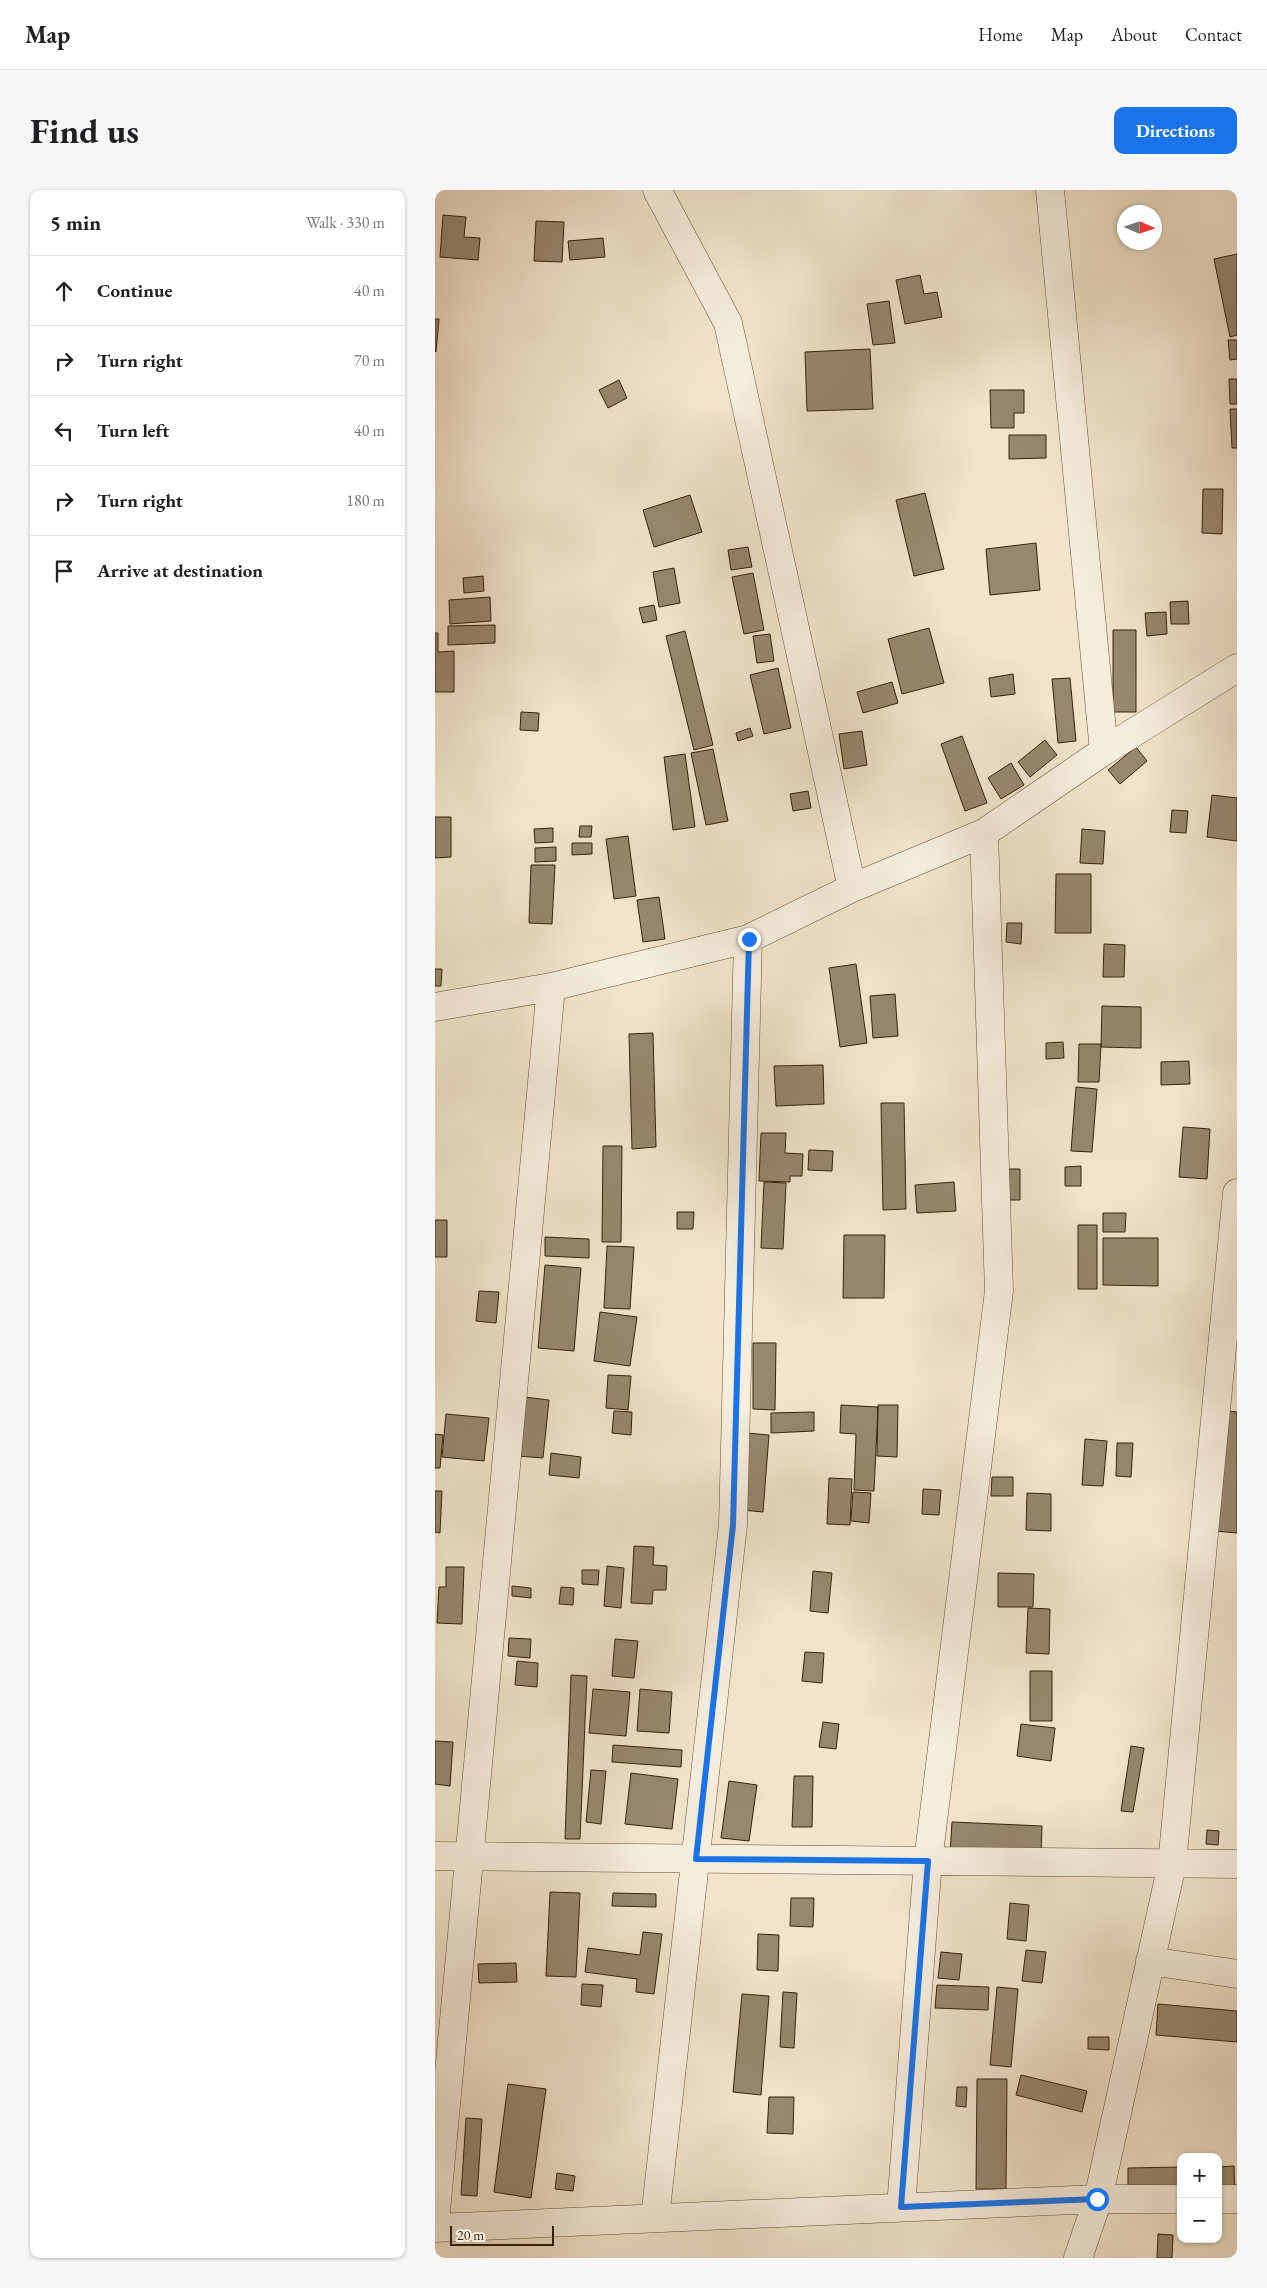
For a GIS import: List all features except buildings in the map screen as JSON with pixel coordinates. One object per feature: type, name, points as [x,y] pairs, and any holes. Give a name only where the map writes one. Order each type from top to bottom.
[{"type":"street","points":[[657,190],[728,323],[852,888]]},
{"type":"street","points":[[1050,190],[1103,751]]},
{"type":"street","points":[[435,1007],[551,987],[749,939],[852,888],[984,833],[1103,751],[1237,668]]},
{"type":"street","points":[[901,2207],[928,1861],[999,1291],[984,833]]},
{"type":"street","points":[[655,2218],[733,1525],[749,939]]},
{"type":"street","points":[[435,2222],[551,987]]},
{"type":"street","points":[[1078,2258],[1097,2199],[1172,1864],[1237,1192]]},
{"type":"street","points":[[435,1856],[1237,1864]]},
{"type":"street","points":[[1150,1961],[1237,1974]]},
{"type":"street","points":[[435,2228],[1097,2199],[1177,2199]]},
{"type":"street","points":[[1222,2199],[1237,2199]]},
{"type":"route","points":[[749,939],[733,1525],[696,1859],[928,1861],[901,2207],[1097,2199]]}]
